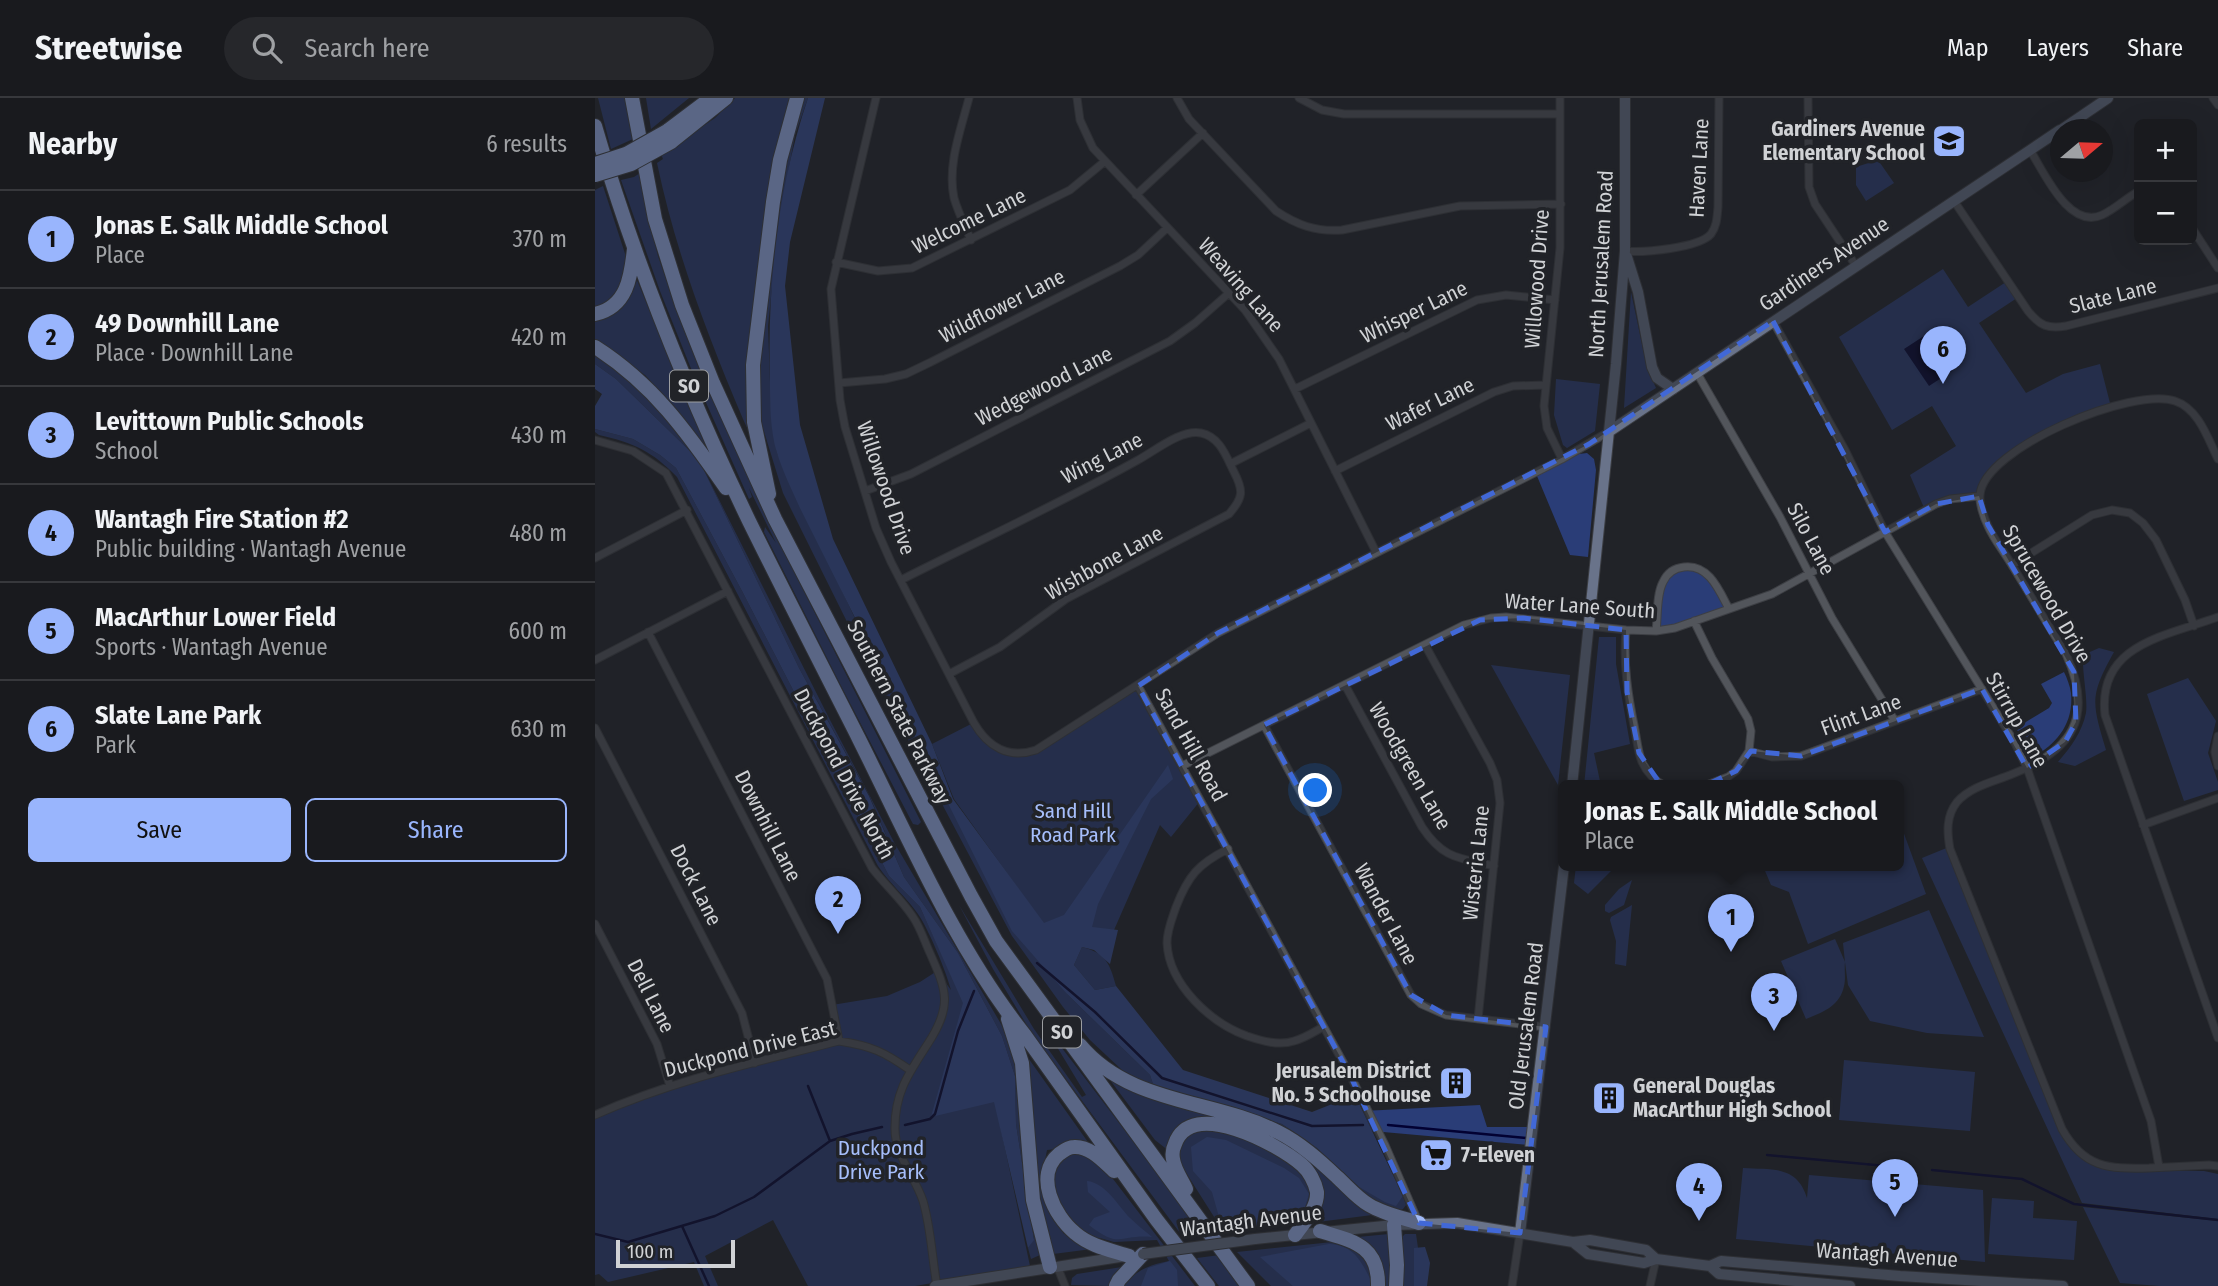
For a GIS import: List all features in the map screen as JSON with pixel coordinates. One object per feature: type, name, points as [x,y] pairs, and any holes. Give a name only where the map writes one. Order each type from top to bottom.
[{"type":"highway","name":"Southern State Parkway","points":[[632,98],[655,219],[682,305],[730,423],[775,519],[965,886],[996,941],[1250,1286]]},
{"type":"highway","points":[[595,163],[626,154],[669,136],[711,98]]},
{"type":"highway","points":[[595,176],[631,164],[726,98]]},
{"type":"highway","points":[[775,519],[754,422],[753,365],[773,202],[797,98]]},
{"type":"highway","name":"SO","points":[[595,126],[634,248],[693,396],[749,521],[946,912],[1005,1011],[1208,1286]]},
{"type":"highway","points":[[595,314],[603,313],[624,294],[631,280],[634,248]]},
{"type":"highway","points":[[595,347],[631,372],[664,405],[694,442],[749,521]]},
{"type":"highway","points":[[996,941],[1024,970],[1090,1056],[1122,1079],[1162,1097],[1247,1118],[1278,1132],[1314,1156],[1370,1206],[1419,1223]]},
{"type":"highway","points":[[1005,1011],[1022,1063],[1033,1200],[1054,1267]]},
{"type":"highway","points":[[1206,1228],[1173,1160],[1173,1147],[1178,1136],[1192,1125],[1204,1123],[1226,1126],[1275,1147],[1303,1165],[1311,1175],[1317,1196],[1314,1208],[1295,1235]]},
{"type":"highway","points":[[1116,1286],[1136,1255],[1090,1244],[1063,1222],[1053,1207],[1047,1181],[1050,1165],[1056,1156],[1066,1149],[1074,1147],[1093,1153],[1114,1170],[1156,1219]]},
{"type":"highway","points":[[1394,1225],[1396,1286]]},
{"type":"highway","points":[[1320,1231],[1356,1242],[1363,1247],[1374,1262],[1378,1286]]},
{"type":"main road","name":"North Jerusalem Road","points":[[1610,431],[1625,251],[1625,98]]},
{"type":"main road","name":"Gardiners Avenue","points":[[2077,119],[2108,98]]},
{"type":"main road","name":"Gardiners Avenue","points":[[1610,431],[2050,137]]},
{"type":"main road","points":[[1625,251],[1638,292],[1651,367],[1664,385],[1673,389]]},
{"type":"main road","points":[[1573,780],[1610,431]]},
{"type":"main road","name":"Old Jerusalem Road","points":[[1520,1233],[1563,871]]},
{"type":"main road","name":"Wantagh Avenue","points":[[936,1286],[990,1282],[1054,1267],[1255,1239],[1419,1223],[1457,1223],[1573,1241],[1588,1254],[1644,1263],[1655,1259],[1710,1266],[1721,1261],[1929,1282],[2063,1286]]},
{"type":"main road","name":"Wantagh Avenue","points":[[1710,1266],[1719,1274],[1850,1286]]},
{"type":"main road","points":[[1793,1282],[1795,1268]]},
{"type":"street","name":"Willowood Drive","points":[[876,98],[831,289],[845,427],[876,528],[949,674],[981,735],[988,743],[1012,753],[1036,750],[1138,686]]},
{"type":"street","points":[[969,98],[954,161],[953,185],[955,200],[971,240]]},
{"type":"street","name":"Weaving Lane","points":[[1077,98],[1080,120],[1087,138],[1104,162],[1260,329],[1295,389],[1375,552]]},
{"type":"street","points":[[1177,98],[1189,119],[1276,211],[1308,228],[1342,230],[1460,206],[1561,204]]},
{"type":"street","points":[[1299,98],[1322,110],[1344,114],[1560,114]]},
{"type":"street","name":"Willowood Drive","points":[[1560,98],[1560,248],[1544,406],[1548,428],[1562,459]]},
{"type":"street","name":"Haven Lane","points":[[1625,251],[1638,253],[1686,244],[1703,240],[1710,234],[1716,223],[1718,207],[1719,98]]},
{"type":"street","points":[[1808,98],[1809,187],[1815,204],[1856,266]]},
{"type":"street","points":[[2213,98],[2218,105]]},
{"type":"street","points":[[1136,195],[1203,133]]},
{"type":"street","points":[[2030,150],[2069,209],[2083,217],[2101,216],[2134,194]]},
{"type":"street","name":"Welcome Lane","points":[[836,262],[878,271],[904,270],[925,263],[1070,190],[1104,162]]},
{"type":"street","name":"Slate Lane","points":[[1954,201],[2028,312],[2036,322],[2045,327],[2066,326],[2218,288]]},
{"type":"street","name":"Wildflower Lane","points":[[839,383],[885,379],[906,374],[1120,266],[1138,255],[1167,228]]},
{"type":"street","points":[[2197,236],[2218,268]]},
{"type":"street","name":"Wedgewood Lane","points":[[865,491],[911,474],[1170,341],[1229,293]]},
{"type":"street","name":"Whisper Lane","points":[[1295,389],[1477,300],[1506,295],[1555,300]]},
{"type":"street","name":"Stirrup Lane","points":[[1773,321],[1845,450],[1885,532],[2015,743],[2027,768],[2151,1121],[2159,1167]]},
{"type":"street","name":"Silo Lane","points":[[1697,373],[1780,517],[1832,618],[1895,721]]},
{"type":"street","name":"Wafer Lane","points":[[1335,471],[1494,392],[1513,386],[1546,385]]},
{"type":"street","points":[[1979,496],[1989,472],[1998,463],[2052,430],[2078,417],[2149,399],[2175,401],[2188,408],[2201,424],[2218,459]]},
{"type":"street","points":[[1230,464],[1311,423]]},
{"type":"street","name":"Sand Hill Road","points":[[1419,1223],[1381,1134],[1138,686],[1218,633],[1562,459],[1610,431]]},
{"type":"street","name":"Wing Lane","points":[[901,580],[1191,433],[1212,437],[1222,446],[1230,464]]},
{"type":"street","name":"Duckpond Drive North","points":[[595,440],[633,451],[666,473],[872,868],[914,918],[943,981],[943,1016],[900,1090],[894,1131],[901,1157],[923,1202],[936,1286]]},
{"type":"street","name":"Wishbone Lane","points":[[949,674],[1000,647],[1066,599],[1229,514],[1239,502],[1241,492],[1230,464]]},
{"type":"street","name":"Water Lane South","points":[[1182,766],[1464,625],[1491,618],[1523,618],[1656,631],[1772,594],[1936,504],[1949,499],[1979,496]]},
{"type":"street","name":"Sprucewood Drive","points":[[1979,496],[1988,526],[2066,653],[2078,688],[2078,707],[2075,722],[2065,742],[2051,755],[1977,788],[1957,802],[1948,822],[1950,849],[2062,1129],[2070,1143],[2087,1159],[2102,1166],[2120,1169],[2218,1166]]},
{"type":"street","points":[[595,558],[687,510]]},
{"type":"street","points":[[2012,565],[2092,515],[2112,510],[2130,513],[2143,523],[2156,540],[2185,600],[2194,626]]},
{"type":"street","points":[[1656,631],[1662,583],[1673,569],[1694,566],[1705,572],[1714,582],[1729,609]]},
{"type":"street","points":[[595,660],[728,591]]},
{"type":"street","name":"Sprucewood Drive","points":[[2218,617],[2137,646],[2125,655],[2112,670],[2103,704],[2218,1038]]},
{"type":"street","points":[[1694,621],[1748,719],[1751,732],[1749,751],[1736,771],[1720,780]]},
{"type":"street","points":[[1626,630],[1624,655],[1627,692],[1639,753],[1650,775],[1657,780]]},
{"type":"street","name":"Downhill Lane","points":[[648,632],[827,979],[839,1041]]},
{"type":"street","name":"Wisteria Lane","points":[[1425,645],[1497,780],[1500,803],[1478,1019]]},
{"type":"street","name":"Woodgreen Lane","points":[[1345,685],[1432,842],[1453,856],[1494,866]]},
{"type":"street","name":"Flint Lane","points":[[1749,751],[1772,757],[1801,755],[1982,689]]},
{"type":"street","name":"Wander Lane","points":[[1264,725],[1407,989],[1422,1004],[1446,1015],[1546,1027]]},
{"type":"street","name":"Dock Lane","points":[[595,728],[742,1013],[755,1063]]},
{"type":"street","points":[[2218,736],[2215,752],[2218,766]]},
{"type":"street","points":[[2143,825],[2218,798]]},
{"type":"street","points":[[1228,849],[1195,870],[1183,891],[1167,934],[1172,967],[1202,1009],[1231,1030],[1258,1040],[1284,1043],[1294,1042],[1323,1027]]},
{"type":"street","name":"Dell Lane","points":[[595,924],[657,1044],[670,1086]]},
{"type":"street","name":"Duckpond Drive East","points":[[595,1115],[634,1097],[670,1086],[839,1041],[881,1050],[910,1070]]},
{"type":"street","points":[[1512,1286],[1520,1233]]},
{"type":"street","points":[[1650,1286],[1655,1259]]},
{"type":"street","points":[[1054,1267],[1065,1286]]},
{"type":"highlighted area","points":[[1773,321],[1885,532],[1936,504],[1979,496],[1988,525],[2074,672],[2076,722],[2065,742],[2027,768],[1982,689],[1801,756],[1751,751],[1736,771],[1706,785],[1679,790],[1659,782],[1639,753],[1627,692],[1626,630],[1523,618],[1480,620],[1264,725],[1411,995],[1446,1015],[1546,1027],[1520,1233],[1419,1223],[1350,1075],[1138,686],[1218,633],[1589,444]]},
{"type":"green space","points":[[598,98],[625,98],[633,139],[611,149]]},
{"type":"green space","points":[[646,98],[689,98],[651,129]]},
{"type":"green space","points":[[735,98],[792,98],[752,431],[748,430],[743,419],[694,293],[673,229],[657,163],[663,159],[661,154],[715,118]]},
{"type":"green space","points":[[803,98],[808,98],[795,135],[778,228],[768,326],[771,410],[777,453],[876,663],[942,789],[1068,995],[1150,1075],[1154,1087],[1122,1070],[1090,1040],[1012,936],[870,668],[783,493],[762,425],[760,373],[767,287],[785,167]]},
{"type":"green space","points":[[1878,160],[1894,183],[1866,201],[1856,185],[1856,167]]},
{"type":"green space","points":[[640,173],[658,256],[674,302],[752,485],[921,822],[918,825],[913,824],[764,532],[765,527],[776,543],[749,488],[752,497],[749,499],[692,371],[660,291],[621,180]]},
{"type":"green space","points":[[603,186],[629,266],[617,297],[595,310],[595,190]]},
{"type":"green space","points":[[1943,269],[1968,307],[2006,282],[2017,298],[1979,323],[2026,393],[2063,374],[2100,364],[2111,407],[2051,428],[1997,462],[1988,471],[1978,495],[1949,498],[1925,510],[1910,475],[1956,446],[1932,406],[1892,430],[1839,337]]},
{"type":"green space","points":[[637,280],[706,447],[645,375],[595,341],[595,319],[622,306]]},
{"type":"green space","points":[[1631,292],[1647,368],[1656,388],[1624,408]]},
{"type":"green space","points":[[595,354],[628,376],[663,409],[699,460],[616,379],[595,364]]},
{"type":"green space","points":[[1556,379],[1600,384],[1595,431],[1567,448],[1563,445],[1554,415]]},
{"type":"green space","name":"Duckpond Drive Park","points":[[595,429],[633,439],[676,468],[889,876],[920,907],[964,1003],[994,1097],[1030,1266],[915,1286],[808,1286],[773,1220],[705,1256],[718,1286],[704,1286],[694,1262],[608,1282],[599,1274],[595,1275],[595,1116],[635,1099],[838,1041],[832,1005],[887,996],[920,982],[937,971],[951,990],[937,951],[922,921],[878,866],[677,477],[651,454],[622,441],[599,435]]},
{"type":"green space","points":[[1587,453],[1594,459],[1596,470],[1588,557],[1570,555],[1537,476],[1579,454]]},
{"type":"green space","points":[[699,460],[895,844],[1012,1046],[1022,1082],[1040,1255],[1031,1259],[1028,1248],[1034,1239],[1016,1124],[1015,1076],[1002,1036],[958,953],[904,877],[869,795],[799,668]]},
{"type":"green space","points":[[1680,568],[1705,573],[1728,609],[1657,630],[1663,587],[1672,573]]},
{"type":"green space","points":[[1599,637],[1616,637],[1616,664],[1630,744],[1594,753],[1600,780],[1585,780]]},
{"type":"green space","points":[[2099,648],[2114,652],[2100,680],[2095,700],[2106,750],[2075,766],[2058,762],[2082,727],[2086,713],[2083,655]]},
{"type":"green space","points":[[1491,665],[1570,675],[1558,785]]},
{"type":"green space","points":[[2064,672],[2071,693],[2067,723],[2049,746],[2033,757],[2016,728],[2049,708],[2052,703],[2041,684]]},
{"type":"green space","points":[[2188,678],[2216,721],[2208,753],[2218,790],[2184,801],[2147,694]]},
{"type":"green space","name":"Sand Hill Road Park","points":[[1138,687],[1200,801],[1171,837],[1160,825],[1114,930],[1043,923],[954,799],[932,744],[973,723],[987,743],[1027,754]]},
{"type":"green space","points":[[1904,834],[1926,894],[1808,944],[1789,892],[1771,885],[1765,871],[1904,871]]},
{"type":"green space","points":[[1949,847],[2061,1131],[2077,1153],[2120,1170],[2204,1171],[2218,1174],[2218,1219],[2082,1203],[1922,858]]},
{"type":"green space","points":[[1575,871],[1611,871],[1588,894],[1574,883]]},
{"type":"green space","points":[[1632,880],[1624,905],[1609,913],[1605,911],[1605,905],[1619,889]]},
{"type":"green space","points":[[959,905],[1034,1029],[1082,1097],[1086,1095],[1042,1022],[1204,1234],[1183,1237],[1031,1032]]},
{"type":"green space","points":[[1632,905],[1626,966],[1615,964],[1616,941],[1610,920]]},
{"type":"green space","points":[[1929,910],[1984,1037],[1927,1033],[1870,1021],[1848,985],[1843,943]]},
{"type":"green space","points":[[1835,939],[1845,962],[1845,983],[1839,999],[1819,1014],[1806,1019],[1781,961]]},
{"type":"green space","points":[[1082,947],[1106,960],[1116,986],[1095,990],[1074,965]]},
{"type":"green space","points":[[1026,1055],[1090,1145],[1047,1150],[1043,1175],[1048,1203],[1064,1234],[1067,1232],[1092,1249],[1053,1254],[1038,1193],[1033,1105]]},
{"type":"green space","points":[[1844,1060],[1975,1072],[1970,1131],[1839,1120]]},
{"type":"green space","points":[[1107,1076],[1272,1132],[1313,1160],[1372,1215],[1318,1222],[1319,1220],[1315,1219],[1322,1201],[1323,1186],[1310,1164],[1200,1118],[1169,1151],[1155,1140]]},
{"type":"green space","points":[[1212,1102],[1282,1124],[1317,1148],[1359,1187],[1396,1205],[1403,1196],[1406,1205],[1397,1211],[1373,1201],[1316,1150]]},
{"type":"green space","points":[[1480,1105],[1487,1127],[1532,1127],[1530,1145],[1372,1131],[1363,1111]]},
{"type":"green space","points":[[1201,1125],[1248,1138],[1308,1175],[1315,1195],[1301,1220],[1223,1231],[1178,1160],[1179,1144]]},
{"type":"green space","points":[[1072,1152],[1087,1152],[1100,1162],[1195,1286],[1122,1286],[1144,1269],[1169,1261],[1157,1240],[1096,1240],[1071,1223],[1057,1201],[1053,1180],[1058,1162]]},
{"type":"green space","points":[[1743,1168],[1782,1171],[1797,1180],[1807,1198],[1809,1175],[1983,1190],[1985,1262],[1736,1239]]},
{"type":"green space","points":[[1992,1198],[2034,1201],[2033,1218],[2077,1221],[2074,1260],[1988,1254]]},
{"type":"green space","points":[[2083,1207],[2218,1221],[2218,1286],[2120,1283]]},
{"type":"green space","points":[[1389,1234],[1392,1286],[1383,1286],[1358,1237]]},
{"type":"green space","points":[[1405,1234],[1416,1234],[1418,1248],[1414,1248],[1414,1286],[1401,1286],[1400,1239]]},
{"type":"green space","points":[[1342,1241],[1370,1264],[1374,1277],[1373,1286],[1271,1286],[1237,1252]]},
{"type":"green space","points":[[1220,1255],[1243,1286],[1219,1286],[1197,1258]]},
{"type":"green space","points":[[1122,1267],[1111,1286],[1071,1285],[1072,1278],[1077,1274]]},
{"type":"shaded area","points":[[808,98],[825,98],[790,242],[785,286],[800,425],[833,539],[932,744],[953,799],[1044,923],[1064,915],[1168,765],[1173,779],[1151,799],[1098,904],[1092,927],[1118,930],[1110,964],[1094,950],[1082,947],[1074,965],[1095,990],[1116,986],[1183,1070],[1312,1112],[1355,1095],[1403,1196],[1396,1206],[1359,1187],[1317,1148],[1282,1124],[1154,1087],[1150,1075],[1068,995],[1012,931],[800,508],[775,444],[770,397],[770,308],[773,272],[789,166]]},
{"type":"shaded area","points":[[1927,334],[1942,356],[1938,360],[1940,362],[1944,359],[1952,371],[1929,386],[1904,349]]},
{"type":"shaded area","points":[[595,364],[616,379],[699,460],[799,668],[869,796],[904,877],[958,953],[1002,1036],[1015,1076],[1016,1124],[1034,1240],[1028,1248],[994,1102],[931,1117],[963,1003],[920,907],[889,876],[676,468],[633,439],[595,429],[595,406],[602,394],[595,389]]},
{"type":"shaded area","points":[[1207,1137],[1226,1140],[1299,1178],[1309,1194],[1305,1207],[1290,1223],[1223,1231],[1212,1192],[1193,1171],[1191,1147]]},
{"type":"shaded area","points":[[1087,1181],[1106,1190],[1130,1218],[1152,1237],[1114,1239],[1089,1225],[1094,1218],[1110,1212],[1088,1192]]},
{"type":"shaded area","points":[[1329,1244],[1345,1248],[1356,1256],[1372,1283],[1371,1286],[1293,1286],[1260,1257]]},
{"type":"shaded area","points":[[1425,1247],[1430,1263],[1427,1286],[1414,1286],[1414,1248]]},
{"type":"shaded area","points":[[1170,1261],[1177,1270],[1178,1286],[1141,1286],[1148,1268]]},
{"type":"waterway","points":[[1037,963],[1095,1012],[1162,1078],[1312,1126],[1363,1125]]},
{"type":"waterway","points":[[905,1125],[930,1119],[935,1114],[958,1031],[974,991]]},
{"type":"waterway","points":[[808,1086],[830,1141]]},
{"type":"waterway","points":[[1388,1125],[1527,1138]]},
{"type":"waterway","points":[[595,1234],[628,1242],[715,1216],[754,1197],[830,1141],[882,1127]]},
{"type":"waterway","points":[[1767,1155],[1908,1168]]},
{"type":"waterway","points":[[1932,1170],[2022,1179],[2074,1204],[2218,1220]]},
{"type":"waterway","points":[[682,1226],[709,1286]]},
{"type":"place","name":"Gardiners Avenue Elementary School","points":[[1949,141]]},
{"type":"place","name":"Slate Lane Park","points":[[1943,384]]},
{"type":"place","name":"49 Downhill Lane","points":[[838,934]]},
{"type":"place","name":"Jonas E. Salk Middle School","points":[[1731,952]]},
{"type":"place","name":"Levittown Public Schools","points":[[1774,1031]]},
{"type":"place","name":"Jerusalem District No. 5 Schoolhouse","points":[[1456,1083]]},
{"type":"place","name":"General Douglas MacArthur High School","points":[[1609,1098]]},
{"type":"place","name":"7-Eleven","points":[[1436,1155]]},
{"type":"place","name":"MacArthur Lower Field","points":[[1895,1217]]},
{"type":"place","name":"Wantagh Fire Station #2","points":[[1699,1221]]}]
